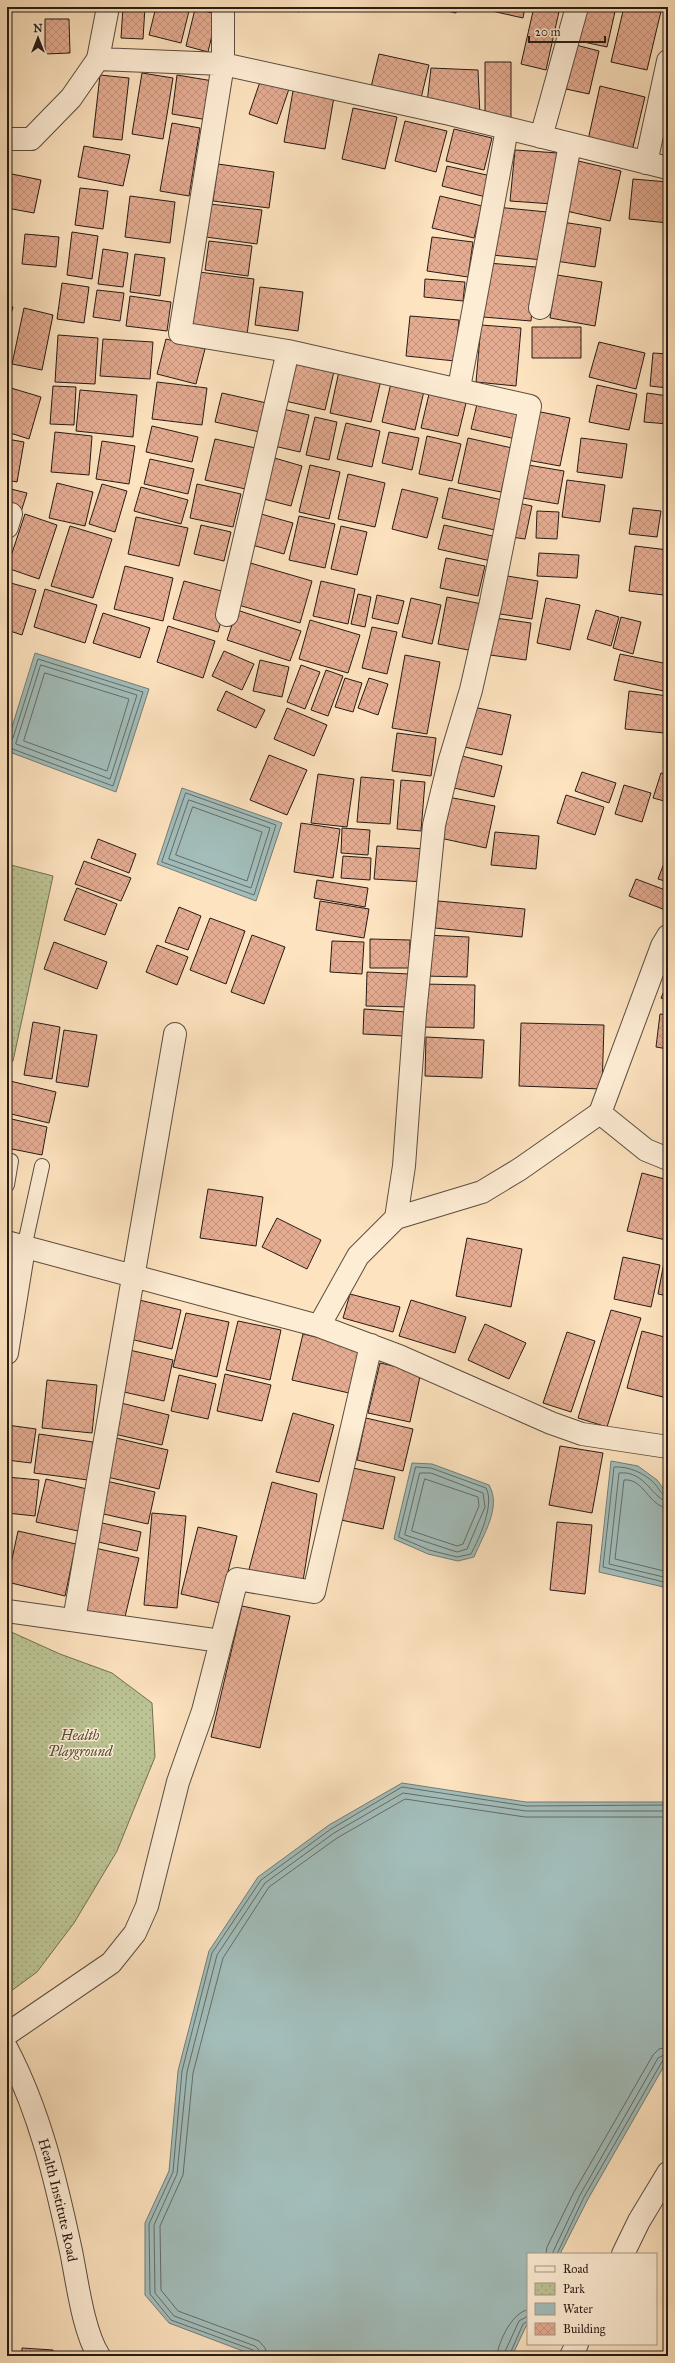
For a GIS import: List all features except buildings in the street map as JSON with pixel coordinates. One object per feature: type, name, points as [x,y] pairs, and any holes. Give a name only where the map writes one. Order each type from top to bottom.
[{"type":"street","points":[[7,139],[31,139],[70,98],[98,59],[108,7]]},
{"type":"street","points":[[223,7],[223,64],[180,333],[288,351],[459,388],[530,406],[491,602],[470,690],[449,763],[434,825],[415,1014],[404,1166],[396,1218]]},
{"type":"street","points":[[541,137],[577,7]]},
{"type":"street","points":[[98,59],[223,64],[282,76],[668,168]]},
{"type":"street","points":[[646,163],[668,61]]},
{"type":"street","points":[[459,388],[507,129]]},
{"type":"street","points":[[540,308],[570,144]]},
{"type":"street","points":[[228,615],[288,351]]},
{"type":"street","points":[[319,1326],[358,1256],[396,1218],[482,1192],[520,1169],[600,1113],[662,946],[668,936]]},
{"type":"street","points":[[74,1620],[175,1034]]},
{"type":"street","points":[[600,1113],[646,1150],[668,1159]]},
{"type":"street","points":[[7,1353],[16,1245],[319,1326],[371,1344],[551,1423],[582,1434],[668,1447]]},
{"type":"street","points":[[7,2034],[111,1963],[135,1933],[147,1906],[178,1782],[203,1711],[237,1579],[314,1592],[371,1344]]},
{"type":"street","points":[[7,1611],[221,1641]]},
{"type":"street","name":"Health Institute Road","points":[[7,2048],[34,2106],[57,2186],[87,2324],[98,2356]]},
{"type":"street","points":[[623,2253],[639,2221],[668,2173]]},
{"type":"street","points":[[571,2356],[576,2345]]},
{"type":"lane","points":[[7,1185],[11,1161]]},
{"type":"lane","points":[[16,1245],[42,1166]]},
{"type":"green space","points":[[7,864],[53,876],[13,1061],[7,1062]]},
{"type":"green space","name":"Health Playground","points":[[9,1631],[60,1654],[112,1673],[152,1703],[155,1757],[117,1851],[74,1923],[37,1972],[7,1994],[7,1635]]},
{"type":"water","points":[[35,653],[149,689],[116,792],[7,751],[7,743]]},
{"type":"water","points":[[182,788],[282,823],[256,901],[157,864]]},
{"type":"water","points":[[611,1461],[638,1466],[657,1480],[668,1495],[668,1588],[599,1572]]},
{"type":"water","points":[[412,1463],[432,1464],[489,1485],[493,1502],[492,1512],[490,1521],[474,1557],[458,1561],[428,1554],[394,1539]]},
{"type":"water","points":[[402,1783],[526,1802],[668,1802],[668,2059],[588,2199],[561,2253],[527,2253],[527,2324],[512,2356],[256,2356],[169,2323],[145,2295],[145,2223],[169,2171],[178,2071],[209,1951],[258,1877],[329,1825]]}]
